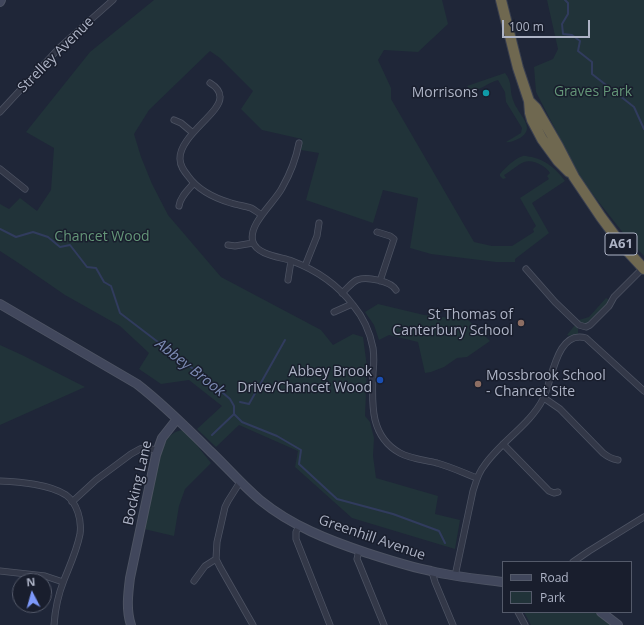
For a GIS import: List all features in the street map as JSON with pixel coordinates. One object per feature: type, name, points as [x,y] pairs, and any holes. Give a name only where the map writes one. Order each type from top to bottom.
[{"type":"highway","name":"A61","points":[[501,0],[530,113],[540,136],[558,161],[574,177],[601,218],[621,244],[644,269]]},
{"type":"street","name":"Strelley Avenue","points":[[0,112],[60,47],[113,0]]},
{"type":"street","points":[[210,83],[214,85],[219,92],[219,103],[193,133],[183,148],[180,160],[182,166],[194,183],[204,191],[230,203],[251,208],[262,214]]},
{"type":"street","points":[[174,120],[193,133]]},
{"type":"street","points":[[299,143],[289,176],[281,191],[262,214],[255,227],[252,235],[255,248],[270,255],[305,266],[318,273],[330,281],[360,314],[370,334],[373,348],[373,397],[375,424],[385,442],[400,453],[438,464],[477,478]]},
{"type":"street","points":[[0,169],[25,189]]},
{"type":"street","points":[[179,206],[180,200],[194,183]]},
{"type":"street","points":[[305,266],[317,236],[319,223]]},
{"type":"street","points":[[377,232],[390,236],[394,239],[380,281]]},
{"type":"street","points":[[228,245],[235,246],[253,243]]},
{"type":"street","points":[[288,280],[291,261]]},
{"type":"street","points":[[526,269],[560,308],[579,325],[583,326],[590,325],[609,306],[614,297],[644,269]]},
{"type":"street","points":[[342,293],[359,279],[380,281],[392,285],[396,290]]},
{"type":"street","points":[[0,304],[137,384],[177,419]]},
{"type":"street","points":[[334,312],[352,304]]},
{"type":"street","points":[[456,576],[477,478],[484,464],[539,406],[544,398],[554,365],[562,349],[569,342],[576,337],[586,338],[644,391]]},
{"type":"street","points":[[544,398],[560,409],[603,453],[613,460],[618,460]]},
{"type":"street","name":"Bocking Lane","points":[[131,625],[128,607],[130,578],[157,450],[162,438],[177,419]]},
{"type":"street","name":"Greenhill Avenue","points":[[177,419],[240,482],[261,500],[298,526],[331,541],[432,572],[502,582]]},
{"type":"street","points":[[503,444],[549,491],[554,493],[558,492]]},
{"type":"street","points":[[72,502],[96,480],[131,454],[145,448],[157,450]]},
{"type":"street","points":[[0,481],[22,483],[54,490],[66,496],[72,502],[78,514],[80,533],[55,610],[54,625]]},
{"type":"street","points":[[240,482],[225,507],[217,542],[216,559],[253,625]]},
{"type":"street","points":[[574,561],[644,517]]},
{"type":"street","points":[[298,526],[296,539],[330,625]]},
{"type":"street","points":[[359,550],[357,559],[384,625]]},
{"type":"street","points":[[194,581],[205,566],[216,559]]},
{"type":"street","points":[[0,571],[45,576],[63,582]]},
{"type":"street","points":[[432,572],[453,625]]},
{"type":"street","points":[[519,613],[525,625]]},
{"type":"street","points":[[602,613],[618,625]]},
{"type":"green space","name":"Chancet Wood","points":[[154,0],[442,0],[448,24],[418,52],[384,50],[378,60],[391,88],[391,99],[474,242],[492,246],[512,246],[534,232],[533,229],[536,226],[520,198],[549,179],[547,176],[550,173],[546,168],[539,164],[528,161],[521,163],[504,175],[506,178],[503,179],[500,174],[513,161],[524,156],[537,158],[551,166],[565,181],[532,203],[549,233],[515,259],[515,262],[496,262],[431,254],[410,248],[418,198],[383,190],[373,223],[306,200],[319,153],[301,150],[302,139],[262,130],[241,109],[253,91],[220,58],[210,51],[149,110],[134,134],[141,157],[152,184],[168,215],[221,277],[321,330],[333,345],[353,334],[363,337],[367,367],[365,416],[370,422],[374,438],[373,456],[376,478],[438,496],[435,514],[460,520],[455,549],[352,518],[295,467],[298,451],[239,425],[216,447],[197,429],[222,406],[189,380],[161,384],[139,369],[149,353],[120,326],[65,295],[0,251],[0,204],[9,209],[20,198],[37,211],[51,190],[54,148],[26,132],[90,52]]},
{"type":"green space","name":"Graves Park","points":[[547,0],[644,0],[644,256],[628,239],[575,172],[566,150],[536,92],[534,67],[553,59],[558,49]]},
{"type":"green space","points":[[505,73],[510,83],[513,100],[527,127],[527,131],[524,135],[508,142],[506,142],[521,133],[522,128],[506,102],[505,92],[498,80],[471,92],[467,86]]},
{"type":"green space","points":[[606,298],[609,300],[607,304],[586,324],[581,323],[578,329],[578,335],[567,335],[579,320],[589,317]]},
{"type":"green space","points":[[378,304],[424,315],[468,320],[490,341],[467,357],[457,358],[444,367],[425,373],[418,342],[389,335],[379,340],[374,325],[365,312]]},
{"type":"green space","points":[[0,345],[22,355],[85,387],[0,425]]},
{"type":"green space","points":[[183,430],[188,434],[211,463],[185,489],[179,506],[174,536],[144,529],[160,452],[172,434]]},
{"type":"green space","points":[[525,613],[596,613],[609,621],[611,625],[531,625]]},
{"type":"waterway","points":[[565,0],[568,3],[568,14],[562,24],[563,34],[572,35],[580,41],[578,51],[592,62],[592,74],[634,107],[644,129]]},
{"type":"waterway","name":"Abbey Brook","points":[[0,229],[16,237],[33,232],[48,237],[60,247],[70,245],[87,267],[96,268],[104,282],[111,286],[120,313],[209,381],[230,399],[234,406],[234,414],[242,422],[277,436],[301,450],[299,464],[337,499],[393,514],[439,531],[445,543]]},
{"type":"waterway","points":[[240,402],[249,404],[285,340]]},
{"type":"waterway","points":[[212,435],[234,414]]},
{"type":"place","name":"Morrisons","points":[[486,93]]},
{"type":"place","name":"St Thomas of Canterbury School","points":[[521,323]]},
{"type":"place","name":"Abbey Brook Drive/Chancet Wood","points":[[380,380]]},
{"type":"place","name":"Mossbrook School - Chancet Site","points":[[478,384]]}]
